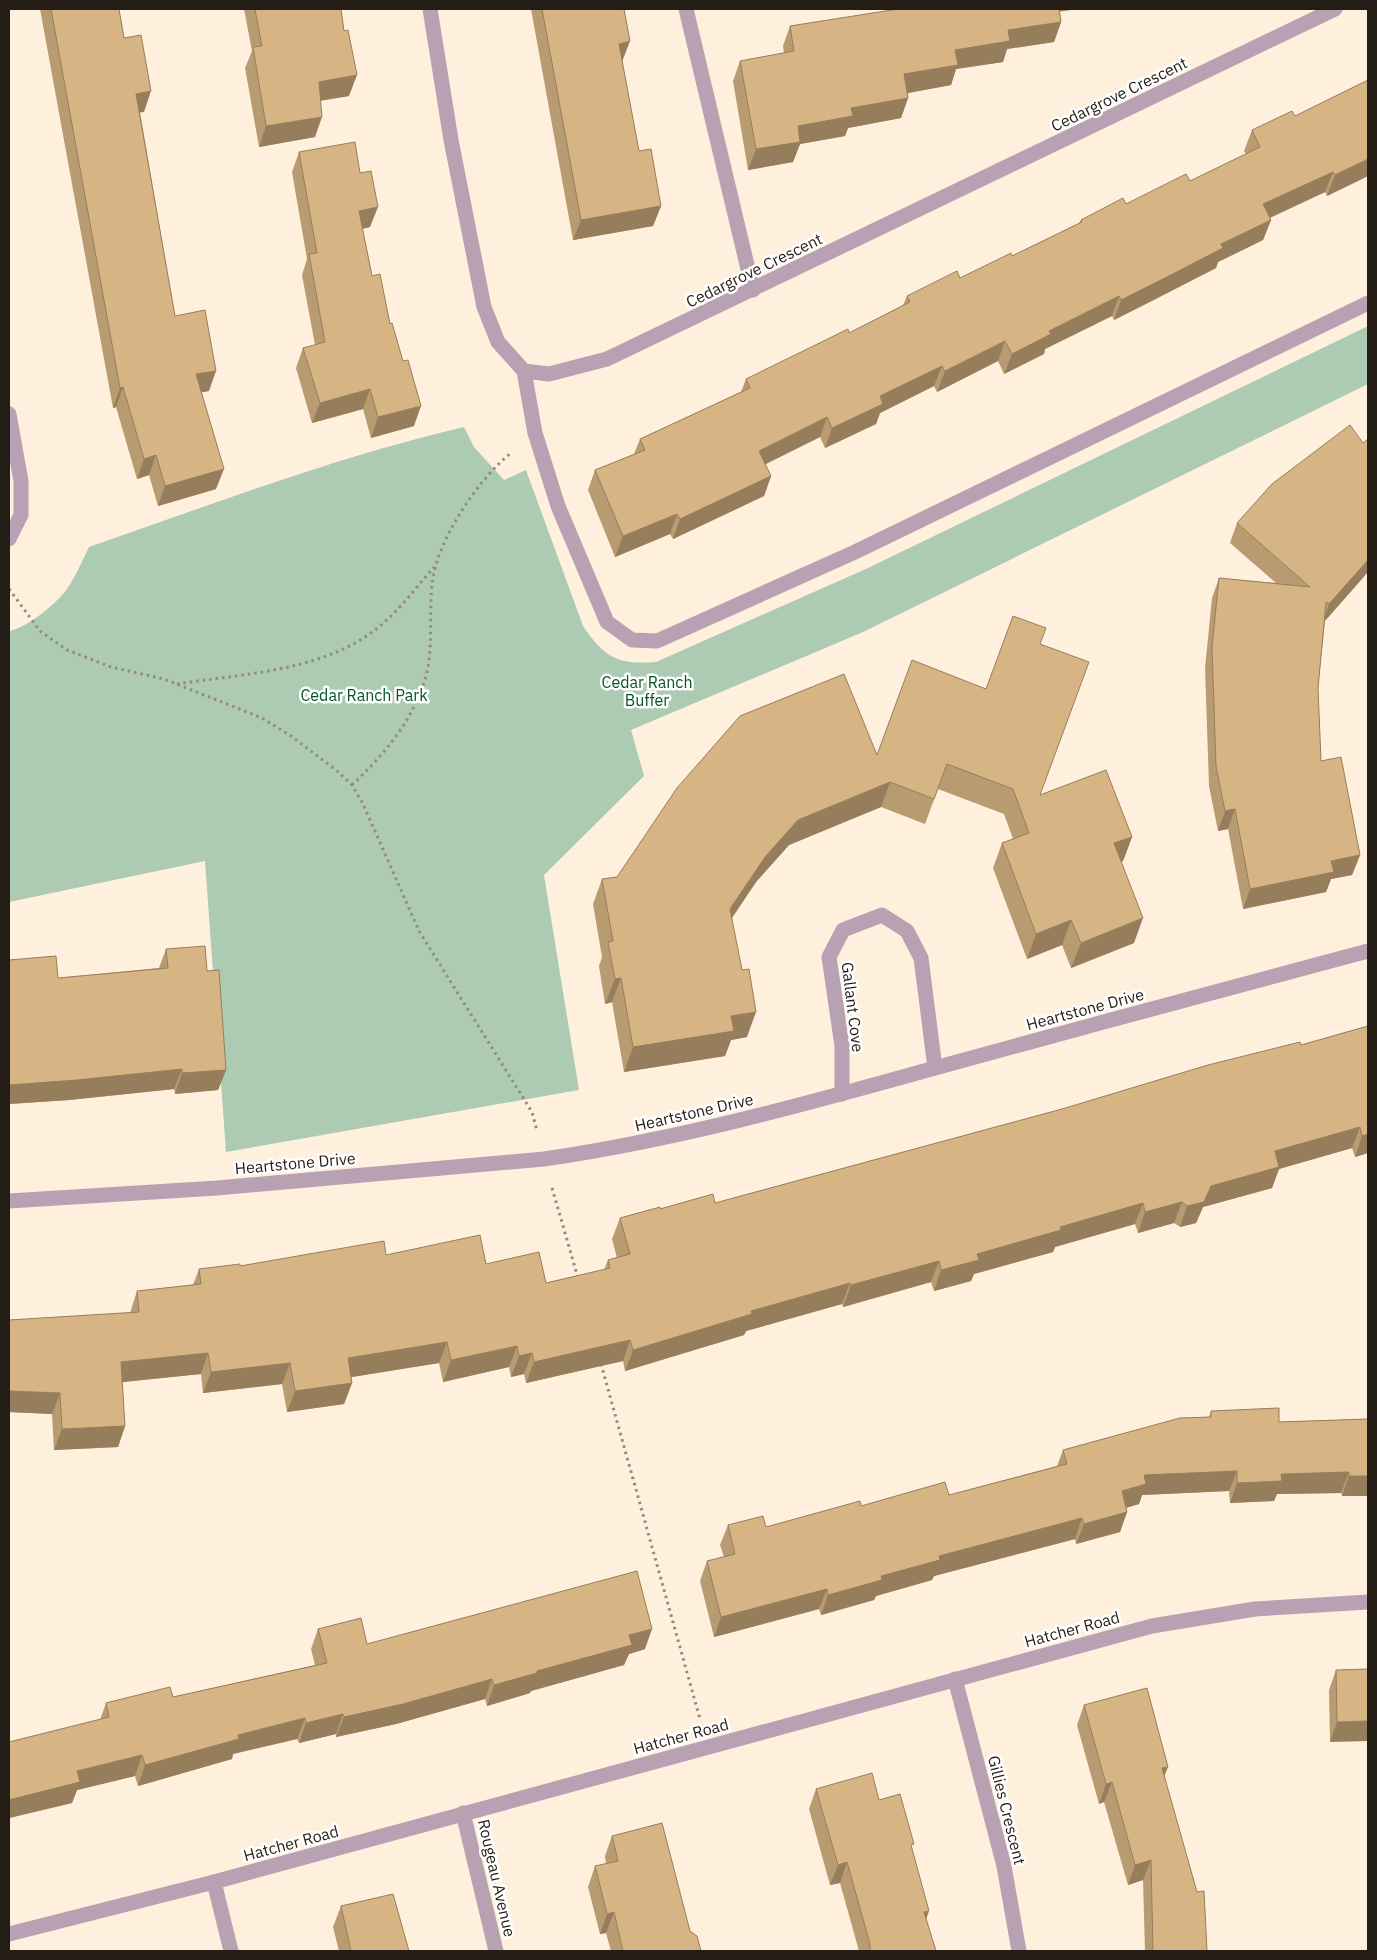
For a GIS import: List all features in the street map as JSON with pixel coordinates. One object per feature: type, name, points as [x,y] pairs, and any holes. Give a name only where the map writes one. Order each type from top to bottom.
[{"type":"street","points":[[430,9],[452,149],[484,307],[498,342],[524,371],[535,433],[558,506],[607,622],[632,640],[657,641],[873,544],[1368,303]]},
{"type":"street","points":[[686,9],[753,290]]},
{"type":"street","name":"Cedargrove Crescent","points":[[524,371],[549,374],[607,359],[1335,9]]},
{"type":"street","points":[[9,414],[21,481],[21,515],[9,540]]},
{"type":"street","name":"Gallant Cove","points":[[842,1094],[842,1046],[829,957],[843,930],[882,914],[908,931],[921,958],[935,1068]]},
{"type":"street","name":"Heartstone Drive","points":[[9,1201],[217,1188],[544,1159],[586,1153],[723,1124],[842,1094],[1368,951]]},
{"type":"street","name":"Hatcher Road","points":[[9,1934],[214,1882],[1152,1626],[1255,1609],[1368,1602]]},
{"type":"street","name":"Gillies Crescent","points":[[955,1679],[1004,1866],[1019,1951]]},
{"type":"street","name":"Rougeau Avenue","points":[[463,1813],[496,1951]]},
{"type":"street","points":[[214,1882],[231,1951]]},
{"type":"path","points":[[352,785],[393,742],[407,720],[427,672],[434,567],[442,546],[488,474],[535,433]]},
{"type":"path","points":[[177,684],[264,671],[329,654],[370,634],[392,614],[434,567]]},
{"type":"path","points":[[9,589],[40,631],[67,650],[111,667],[164,679],[262,718],[316,754],[352,785],[363,804],[419,932],[532,1112],[579,1282]]},
{"type":"path","points":[[600,1358],[708,1746]]},
{"type":"green space","name":"Cedar Ranch Park","points":[[1368,326],[1368,384],[863,632],[631,730],[644,776],[544,875],[579,1090],[226,1152],[205,861],[9,902],[9,631],[32,620],[49,608],[62,595],[73,579],[89,547],[322,467],[369,452],[464,427],[474,447],[504,480],[526,470],[583,626],[598,646],[622,660],[643,663],[656,662],[868,568]]},
{"type":"building","points":[[51,9],[119,9],[124,38],[141,35],[151,91],[136,94],[175,316],[205,310],[216,371],[196,374],[224,469],[165,486],[156,455],[144,459],[123,387],[120,388]]},
{"type":"building","points":[[255,9],[341,9],[344,31],[348,30],[357,75],[319,82],[322,117],[266,126],[253,47],[262,46]]},
{"type":"building","points":[[542,9],[624,9],[630,41],[619,44],[639,151],[651,149],[661,206],[581,220]]},
{"type":"building","points":[[898,9],[1059,9],[1061,22],[1008,30],[1010,41],[955,50],[958,65],[904,74],[908,98],[851,108],[853,116],[798,126],[800,142],[756,149],[740,61],[794,51],[790,26]]},
{"type":"building","points":[[1368,80],[1368,159],[1335,175],[1333,172],[1263,204],[1271,220],[1221,244],[1223,248],[1121,300],[1119,296],[1049,331],[1051,334],[1012,354],[1005,341],[945,371],[942,366],[880,396],[883,404],[832,428],[827,417],[759,451],[771,476],[680,519],[677,514],[623,536],[595,470],[645,450],[640,439],[750,388],[746,379],[848,329],[849,333],[910,302],[907,296],[957,271],[960,278],[1011,253],[1012,256],[1082,222],[1081,220],[1123,198],[1126,204],[1186,174],[1190,181],[1260,147],[1252,130],[1292,111],[1295,116]]},
{"type":"building","points":[[355,142],[360,173],[371,171],[378,207],[359,211],[372,276],[380,274],[390,324],[392,323],[403,361],[408,360],[421,406],[378,417],[370,389],[320,403],[303,348],[325,342],[309,254],[317,253],[299,152]]},
{"type":"building","points":[[1350,425],[1363,443],[1368,439],[1368,560],[1329,604],[1326,602],[1318,688],[1321,761],[1341,757],[1360,855],[1331,861],[1334,872],[1250,889],[1235,809],[1225,811],[1216,766],[1212,647],[1219,578],[1310,587],[1237,523],[1272,484]]},
{"type":"building","points":[[1013,616],[1046,628],[1040,644],[1089,662],[1040,795],[1106,770],[1132,837],[1114,843],[1143,918],[1081,943],[1071,920],[1036,934],[1002,843],[1029,833],[1013,789],[947,764],[934,799],[890,782],[798,820],[765,857],[730,909],[742,970],[749,969],[756,1012],[731,1016],[734,1031],[633,1047],[621,978],[615,979],[608,942],[613,941],[602,879],[617,877],[677,788],[740,716],[844,674],[877,755],[912,660],[986,689]]},
{"type":"building","points":[[205,946],[207,971],[219,970],[226,1070],[182,1073],[182,1069],[9,1085],[9,960],[56,956],[58,978],[168,968],[166,949]]},
{"type":"building","points":[[1368,1026],[1368,1134],[1362,1136],[1360,1127],[1275,1151],[1279,1167],[1211,1186],[1204,1202],[1187,1206],[1182,1202],[1145,1212],[1143,1203],[1060,1227],[1061,1230],[977,1254],[979,1260],[941,1270],[939,1261],[851,1285],[850,1283],[751,1311],[752,1314],[633,1350],[630,1340],[534,1362],[532,1353],[519,1356],[517,1346],[451,1360],[447,1342],[348,1358],[352,1383],[295,1391],[290,1363],[211,1372],[208,1353],[121,1362],[125,1426],[62,1429],[60,1393],[9,1391],[9,1320],[139,1312],[137,1291],[201,1284],[199,1269],[240,1264],[240,1266],[384,1241],[386,1255],[480,1235],[486,1264],[539,1252],[546,1283],[610,1268],[608,1260],[630,1254],[620,1218],[713,1194],[715,1203],[1062,1109],[1208,1065],[1300,1042],[1301,1045]]},
{"type":"building","points":[[1279,1408],[1279,1422],[1368,1419],[1368,1476],[1349,1476],[1349,1472],[1281,1474],[1282,1481],[1237,1483],[1237,1471],[1144,1475],[1146,1484],[1122,1491],[1127,1512],[1084,1524],[1082,1518],[939,1556],[940,1560],[881,1576],[882,1580],[828,1595],[827,1589],[721,1617],[707,1561],[735,1554],[728,1525],[763,1516],[766,1527],[860,1501],[861,1506],[945,1482],[949,1495],[1067,1464],[1063,1450],[1180,1418],[1211,1417],[1211,1411]]},
{"type":"building","points":[[637,1571],[652,1629],[629,1635],[632,1645],[494,1685],[492,1679],[403,1704],[344,1717],[343,1714],[306,1723],[305,1718],[238,1735],[239,1739],[145,1765],[142,1755],[77,1771],[80,1782],[9,1800],[9,1742],[109,1717],[106,1703],[170,1687],[173,1697],[327,1663],[318,1629],[361,1618],[367,1644]]},
{"type":"building","points":[[1368,1669],[1368,1721],[1337,1722],[1336,1670]]},
{"type":"building","points":[[1147,1688],[1168,1767],[1162,1768],[1197,1892],[1204,1891],[1207,1951],[1153,1951],[1151,1860],[1135,1865],[1112,1782],[1106,1784],[1084,1705]]},
{"type":"building","points":[[872,1773],[879,1800],[900,1794],[914,1844],[911,1845],[929,1911],[924,1912],[936,1951],[870,1951],[870,1944],[847,1862],[838,1865],[816,1789]]},
{"type":"building","points":[[662,1823],[690,1931],[697,1936],[701,1951],[623,1951],[614,1912],[607,1914],[595,1866],[618,1861],[612,1836]]},
{"type":"building","points":[[393,1894],[409,1951],[351,1951],[341,1906]]},
{"type":"park label","name":"Cedar Ranch Buffer","points":[[647,691]]}]
